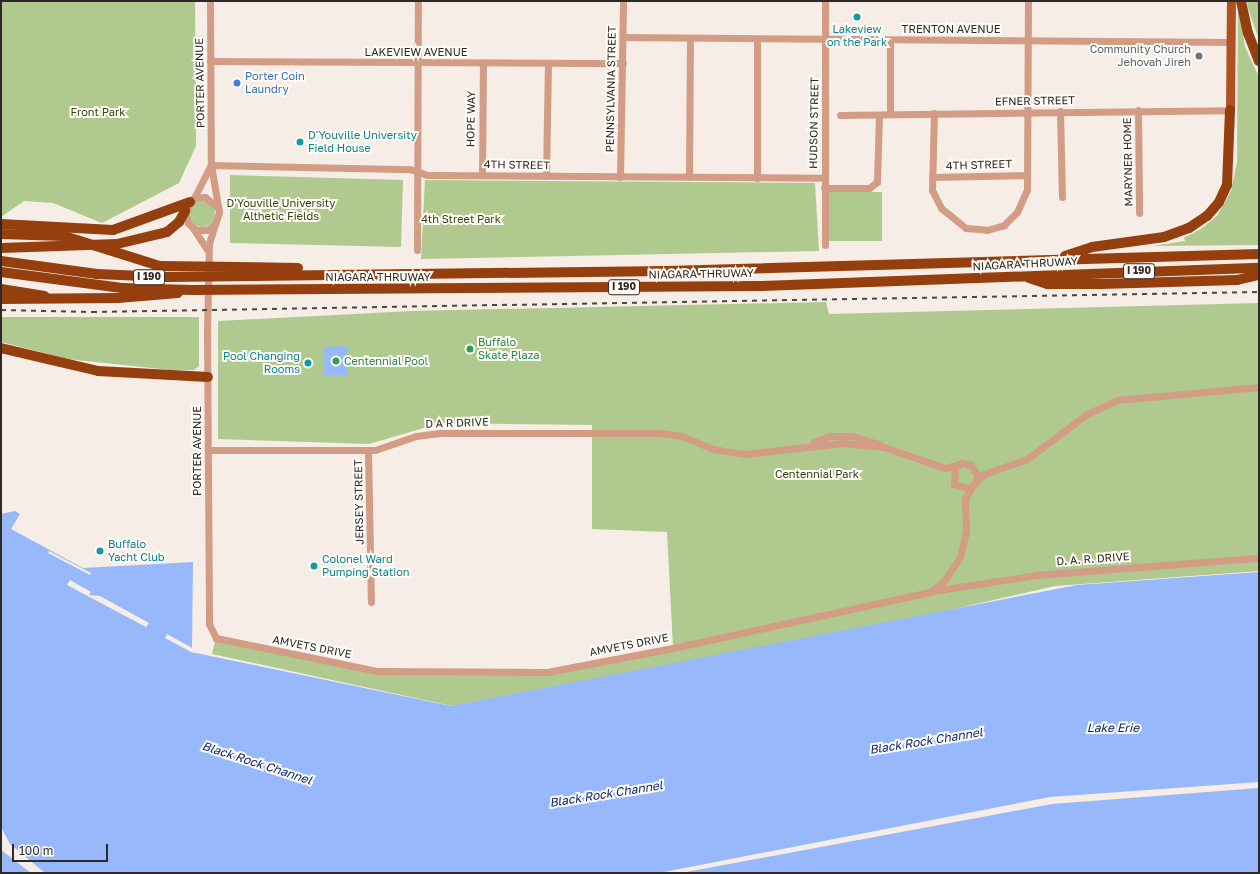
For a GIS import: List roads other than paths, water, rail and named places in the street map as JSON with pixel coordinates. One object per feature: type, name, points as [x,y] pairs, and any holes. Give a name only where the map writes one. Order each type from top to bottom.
[{"type":"highway","points":[[1241,1],[1248,33],[1259,61]]},
{"type":"highway","points":[[1055,260],[1092,247],[1170,235],[1189,228],[1207,216],[1219,202],[1227,185],[1230,110]]},
{"type":"highway","points":[[1,224],[113,230],[192,200]]},
{"type":"highway","points":[[1,248],[80,248],[117,244],[167,232],[179,222],[185,211]]},
{"type":"highway","points":[[1,234],[64,236],[160,266],[300,268],[323,274]]},
{"type":"highway","name":"NIAGARA THRUWAY","points":[[1,261],[133,276],[684,271],[1259,254]]},
{"type":"highway","name":"NIAGARA THRUWAY","points":[[1,272],[122,288],[192,290],[753,286],[1259,268]]},
{"type":"highway","points":[[1020,276],[1048,284],[1237,280],[1259,275]]},
{"type":"highway","points":[[2,292],[55,299],[163,297],[192,290]]},
{"type":"highway","points":[[1,348],[98,371],[208,377]]},
{"type":"main road","points":[[1230,110],[1231,1]]},
{"type":"street","name":"PORTER AVENUE","points":[[210,1],[211,165],[217,207],[215,224],[210,233],[207,330],[209,624],[214,636],[225,640]]},
{"type":"street","points":[[417,250],[418,1]]},
{"type":"street","name":"PENNSYLVANIA STREET","points":[[620,177],[623,1]]},
{"type":"street","name":"HUDSON STREET","points":[[825,1],[825,245]]},
{"type":"street","points":[[934,113],[932,190],[942,210],[957,223],[977,230],[996,228],[1012,218],[1022,204],[1027,178],[1028,1]]},
{"type":"street","name":"TRENTON AVENUE","points":[[623,38],[825,38],[890,40],[1231,42]]},
{"type":"street","points":[[757,38],[757,178]]},
{"type":"street","points":[[689,177],[690,39]]},
{"type":"street","points":[[890,40],[890,114]]},
{"type":"street","name":"LAKEVIEW AVENUE","points":[[210,61],[623,63]]},
{"type":"street","name":"HOPE WAY","points":[[482,175],[483,63]]},
{"type":"street","points":[[546,176],[548,63]]},
{"type":"street","name":"MARYNER HOME","points":[[1138,110],[1139,213]]},
{"type":"street","name":"EFNER STREET","points":[[840,115],[1027,111],[1230,110]]},
{"type":"street","points":[[1060,111],[1062,197]]},
{"type":"street","points":[[824,188],[869,188],[877,182],[878,115]]},
{"type":"street","name":"PORTER AVENUE","points":[[185,211],[211,165]]},
{"type":"street","name":"4TH STREET","points":[[211,165],[417,171],[426,175],[824,178]]},
{"type":"street","name":"4TH STREET","points":[[932,177],[1027,178]]},
{"type":"street","points":[[192,200],[210,199],[217,207]]},
{"type":"street","points":[[185,211],[192,227],[209,253]]},
{"type":"street","points":[[192,227],[201,230],[215,224]]},
{"type":"street","points":[[954,484],[965,489],[988,473],[1027,459],[1087,414],[1117,400],[1259,388]]},
{"type":"street","name":"D A R DRIVE","points":[[208,450],[368,450],[429,434],[661,433],[678,435],[712,449],[745,454],[777,453],[802,447],[842,443],[884,446],[939,467]]},
{"type":"street","name":"JERSEY STREET","points":[[368,450],[371,602]]},
{"type":"street","points":[[939,467],[960,464],[971,465],[988,473]]},
{"type":"street","points":[[954,484],[952,472],[960,464]]},
{"type":"street","points":[[939,467],[965,499],[974,484],[977,475],[971,465]]},
{"type":"street","name":"AMVETS DRIVE","points":[[225,640],[377,671],[547,672],[930,592],[944,581],[960,557],[966,531],[965,499]]},
{"type":"street","name":"D. A. R. DRIVE","points":[[930,592],[1036,575],[1259,558]]},
{"type":"water","name":"Centennial Pool","points":[[348,346],[348,375],[324,375],[324,347]]},
{"type":"water","name":"Lake Erie","points":[[15,511],[20,514],[11,529],[83,568],[193,562],[192,648],[167,635],[191,652],[451,706],[1077,585],[1259,572],[1259,873],[1,873],[1,514]]},
{"type":"railway","points":[[1,310],[92,312],[1259,292]]},
{"type":"place","name":"Lakeview on the Park","points":[[857,17]]},
{"type":"place","name":"Community Church Jehovah Jireh","points":[[1199,56]]},
{"type":"place","name":"Porter Coin Laundry","points":[[237,83]]},
{"type":"place","name":"D'Youville University Field House","points":[[300,142]]},
{"type":"place","name":"Buffalo Skate Plaza","points":[[470,349]]},
{"type":"place","name":"Centennial Pool","points":[[336,361]]},
{"type":"place","name":"Pool Changing Rooms","points":[[308,363]]},
{"type":"place","name":"Buffalo Yacht Club","points":[[100,551]]},
{"type":"place","name":"Colonel Ward Pumping Station","points":[[314,566]]},
{"type":"park label","name":"Front Park","points":[[98,112]]},
{"type":"park label","name":"D'Youville University Althetic Fields","points":[[281,210]]},
{"type":"park label","name":"4th Street Park","points":[[461,219]]},
{"type":"park label","name":"Centennial Park","points":[[817,474]]},
{"type":"water label","name":"Black Rock Channel","points":[[926,741]]},
{"type":"water label","name":"Black Rock Channel","points":[[257,763]]},
{"type":"water label","name":"Black Rock Channel","points":[[606,794]]}]
